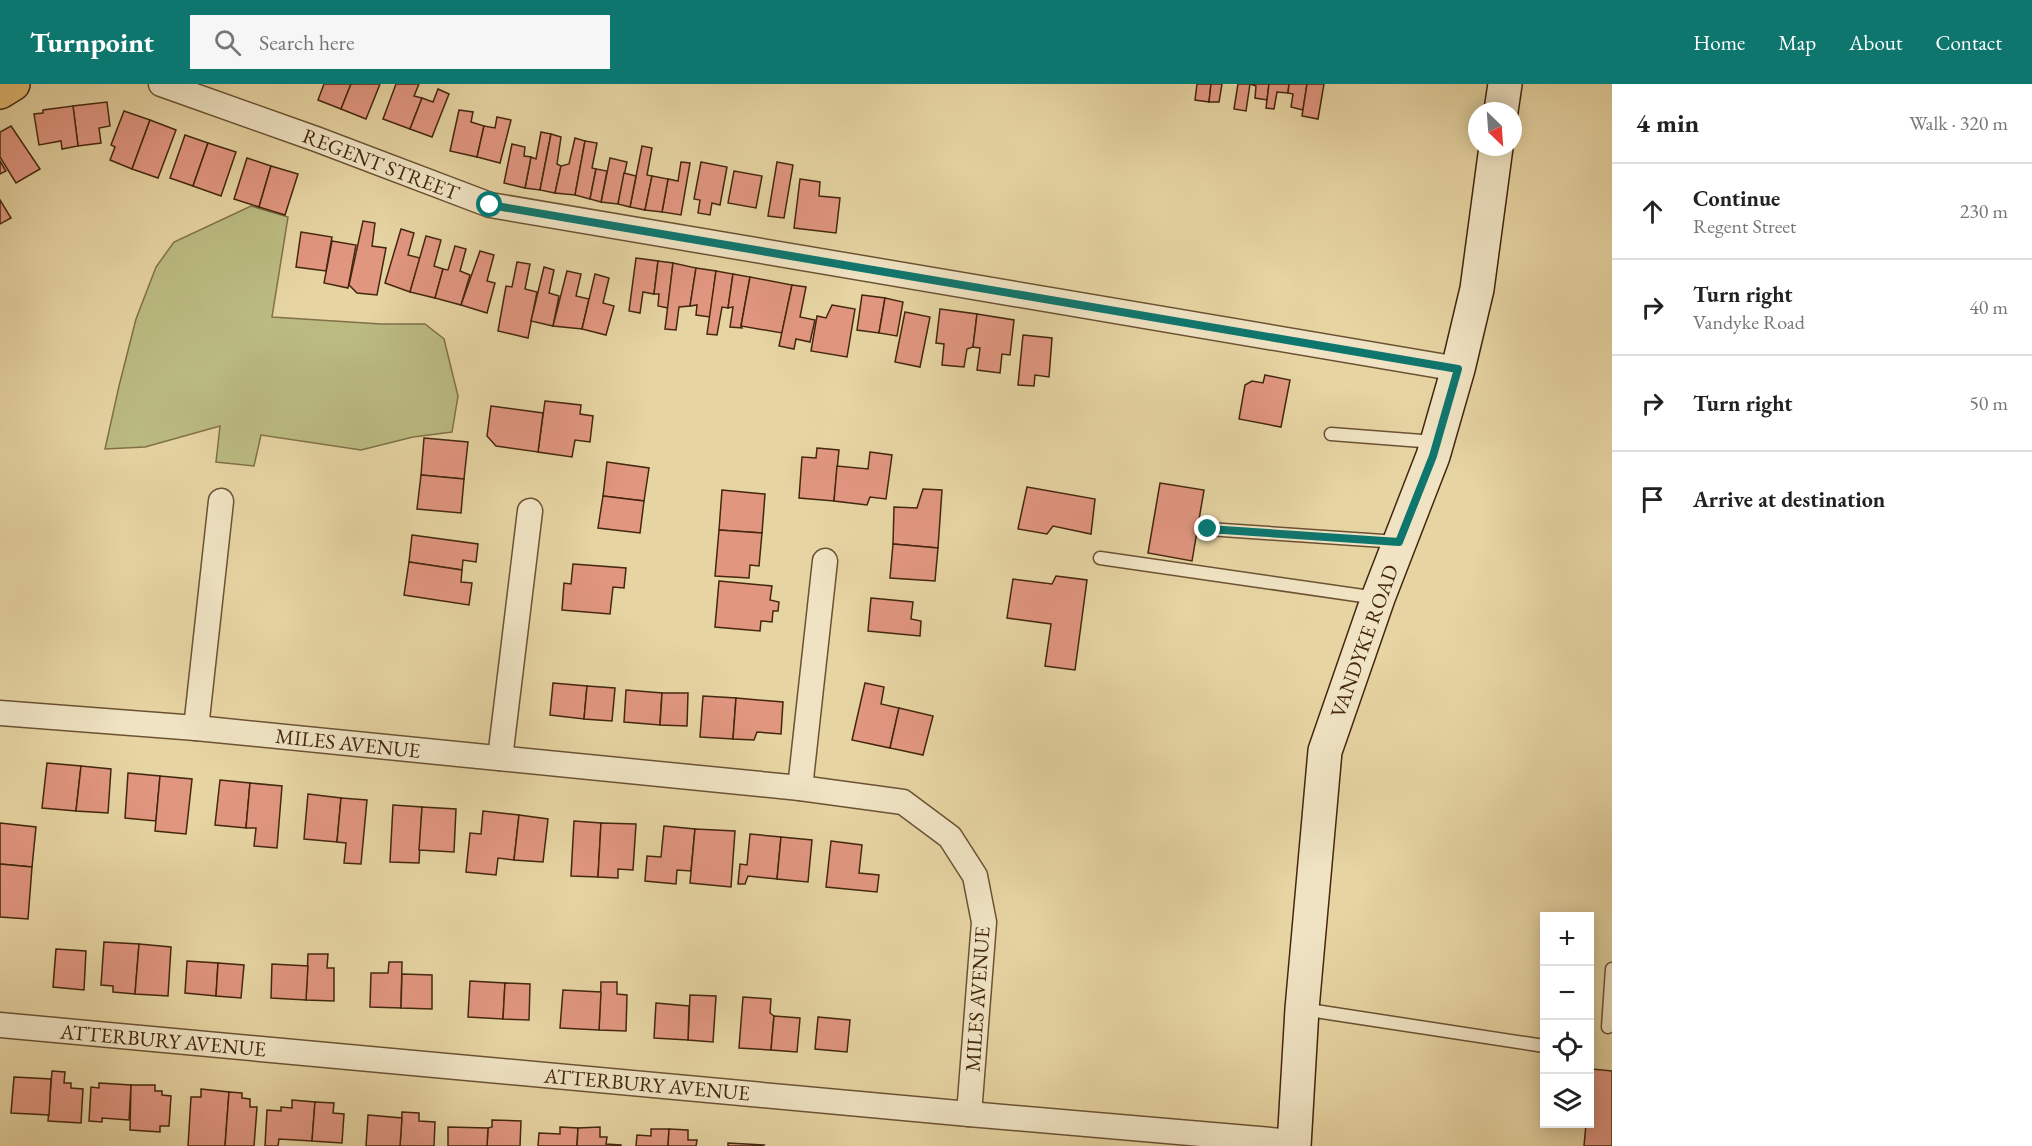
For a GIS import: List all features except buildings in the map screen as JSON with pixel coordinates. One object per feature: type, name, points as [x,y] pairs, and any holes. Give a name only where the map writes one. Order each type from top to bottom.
[{"type":"main road","points":[[0,92],[13,84]]},
{"type":"street","name":"REGENT STREET","points":[[161,84],[316,139],[490,205],[1458,369]]},
{"type":"street","points":[[1502,102],[1505,84]]},
{"type":"street","name":"VANDYKE ROAD","points":[[1294,1144],[1302,1009],[1325,751],[1378,598],[1436,442],[1458,369],[1477,289],[1495,156]]},
{"type":"street","points":[[196,728],[221,501]]},
{"type":"street","points":[[500,758],[530,511]]},
{"type":"street","points":[[800,788],[825,561]]},
{"type":"street","name":"MILES AVENUE","points":[[0,713],[196,728],[800,788],[903,802],[950,837],[975,876],[984,922],[969,1114]]},
{"type":"street","name":"ATTERBURY AVENUE","points":[[0,1025],[1294,1144]]},
{"type":"lane","points":[[1331,434],[1436,442]]},
{"type":"lane","points":[[1208,529],[1399,542]]},
{"type":"lane","points":[[1100,558],[1378,598]]},
{"type":"lane","points":[[1608,1027],[1612,969]]},
{"type":"lane","points":[[1302,1009],[1540,1045]]},
{"type":"green space","points":[[251,206],[288,217],[272,317],[381,324],[425,324],[444,339],[458,396],[452,432],[413,437],[361,450],[261,435],[254,466],[216,462],[220,426],[145,447],[105,449],[136,319],[156,267],[174,242]]},
{"type":"route","points":[[490,205],[1458,369],[1433,456],[1399,542],[1208,529]]}]
